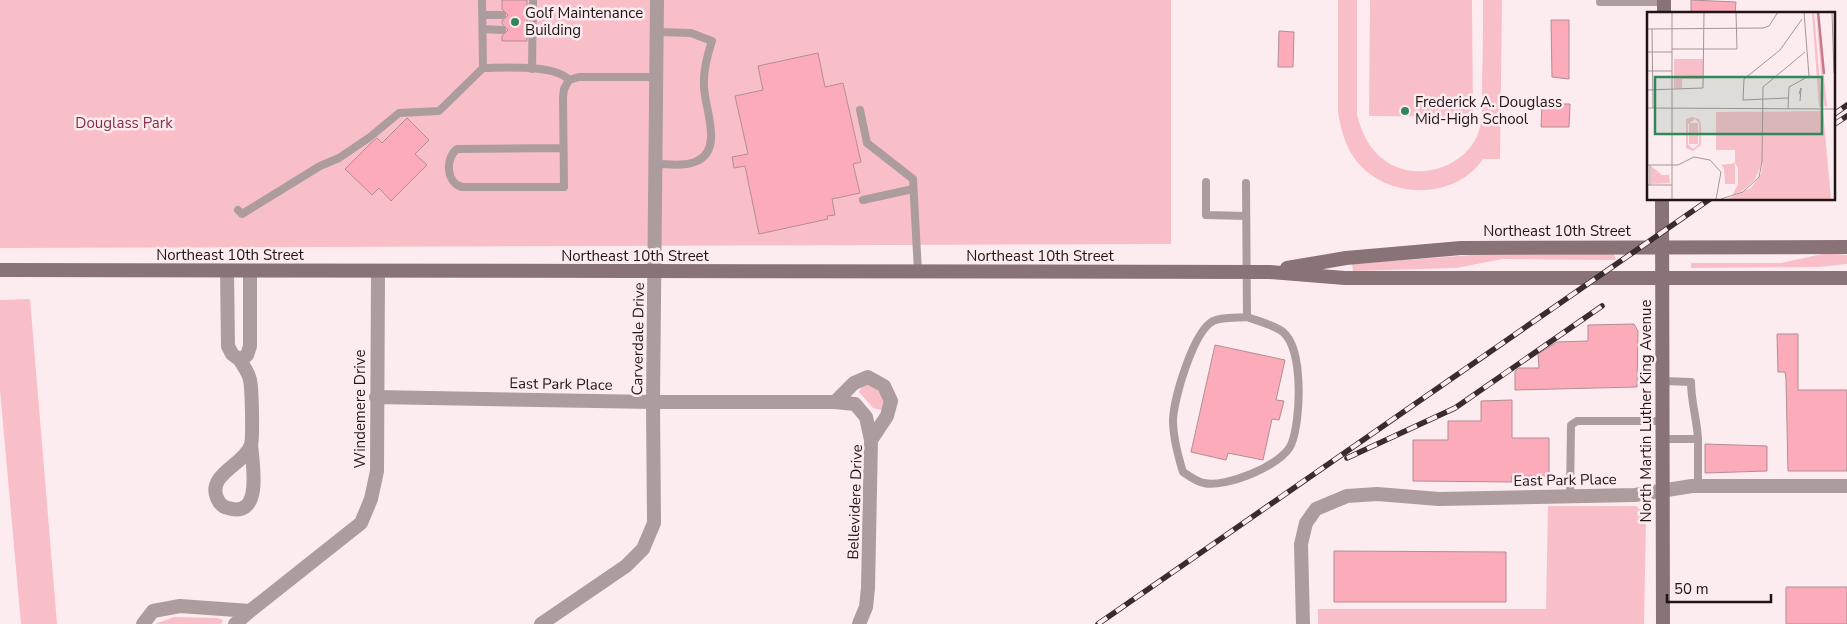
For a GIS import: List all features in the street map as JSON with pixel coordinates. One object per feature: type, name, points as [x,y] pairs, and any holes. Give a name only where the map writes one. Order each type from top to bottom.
[{"type":"main road","name":"North Martin Luther King Avenue","points":[[1662,200],[1663,624]]},
{"type":"main road","name":"Northeast 10th Street","points":[[1269,272],[1346,258],[1461,248],[1847,247]]},
{"type":"main road","name":"Northeast 10th Street","points":[[0,270],[654,273],[1269,272],[1346,278],[1847,278]]},
{"type":"street","name":"Carverdale Drive","points":[[541,624],[626,566],[643,549],[654,524],[653,402],[657,0]]},
{"type":"street","points":[[227,271],[228,346],[232,354],[240,360],[250,379],[251,444]]},
{"type":"street","points":[[240,360],[247,355],[250,346],[250,271]]},
{"type":"street","name":"Windemere Drive","points":[[235,624],[361,523],[371,499],[377,471],[378,272]]},
{"type":"street","name":"Bellevidere Drive","points":[[834,402],[854,383],[868,377],[884,386],[892,401],[888,416],[871,440],[868,588],[866,607],[859,624]]},
{"type":"street","name":"East Park Place","points":[[376,397],[653,402],[834,402],[856,404],[866,417],[871,440]]},
{"type":"street","name":"East Park Place","points":[[1303,624],[1301,544],[1306,524],[1316,509],[1347,496],[1377,494],[1439,499],[1635,495],[1698,486],[1847,486]]},
{"type":"street","points":[[143,624],[153,612],[180,606],[250,611]]},
{"type":"lane","points":[[482,0],[483,68]]},
{"type":"lane","points":[[532,69],[533,0]]},
{"type":"lane","points":[[1600,2],[1664,5]]},
{"type":"lane","points":[[482,15],[502,15]]},
{"type":"lane","points":[[483,30],[502,30]]},
{"type":"lane","points":[[655,164],[691,163],[707,153],[711,133],[704,78],[712,41],[691,33],[656,32]]},
{"type":"lane","points":[[238,210],[242,214],[320,166],[339,158],[370,137],[399,113],[439,111],[483,68],[532,69],[564,75],[569,80]]},
{"type":"lane","points":[[564,148],[457,149],[450,159],[450,176],[454,183],[462,187],[564,187],[564,148],[564,97],[564,89],[569,80],[579,77],[656,77]]},
{"type":"lane","points":[[860,110],[867,142],[913,179],[913,208],[917,223],[918,272]]},
{"type":"lane","points":[[1206,182],[1206,215],[1246,216]]},
{"type":"lane","points":[[1246,183],[1247,317]]},
{"type":"lane","points":[[863,200],[913,189]]},
{"type":"lane","points":[[1247,317],[1283,332],[1295,351],[1299,415],[1290,447],[1272,464],[1225,484],[1203,483],[1184,472],[1176,451],[1174,419],[1181,379],[1200,334],[1213,321],[1247,317]]},
{"type":"lane","points":[[1662,381],[1691,382],[1691,398],[1697,416],[1698,486]]},
{"type":"lane","points":[[1570,496],[1571,425],[1577,420],[1662,421]]},
{"type":"lane","points":[[1662,439],[1698,439]]},
{"type":"green space","name":"Douglass Park","points":[[0,0],[1171,0],[1171,244],[0,248]]},
{"type":"green space","points":[[1338,0],[1357,0],[1357,115],[1364,135],[1376,153],[1387,162],[1399,168],[1412,171],[1426,171],[1451,163],[1462,156],[1478,134],[1482,107],[1483,0],[1502,0],[1500,159],[1483,159],[1470,173],[1455,183],[1419,190],[1401,188],[1383,182],[1368,172],[1355,159],[1348,148],[1338,112]]},
{"type":"green space","points":[[1370,0],[1472,0],[1473,117],[1369,116]]},
{"type":"green space","points":[[1827,253],[1847,255],[1847,264],[1820,267],[1691,268],[1691,263],[1781,263]]},
{"type":"green space","points":[[1614,254],[1616,260],[1503,259],[1456,268],[1353,271],[1352,264],[1472,255]]},
{"type":"green space","points":[[30,299],[57,624],[21,624],[0,390],[0,300]]},
{"type":"green space","points":[[869,385],[883,396],[885,407],[881,410],[873,408],[859,392],[862,386]]},
{"type":"green space","points":[[1548,506],[1636,506],[1643,512],[1646,520],[1644,624],[1318,624],[1318,609],[1546,609]]},
{"type":"green space","points":[[174,617],[217,618],[223,620],[221,624],[155,624]]},
{"type":"building","name":"Golf Maintenance Building","points":[[502,0],[527,0],[527,41],[502,41],[502,36],[508,30],[502,24],[502,21],[508,15],[502,9]]},
{"type":"building","points":[[1691,0],[1736,2],[1735,12],[1691,12]]},
{"type":"building","points":[[1551,20],[1569,20],[1569,79],[1552,77]]},
{"type":"building","points":[[1279,31],[1294,32],[1293,67],[1278,67]]},
{"type":"building","points":[[818,53],[825,87],[843,83],[861,162],[853,164],[860,193],[832,199],[835,215],[827,216],[828,219],[759,234],[745,166],[734,168],[732,157],[748,154],[735,96],[763,90],[758,66]]},
{"type":"building","points":[[1542,104],[1570,104],[1569,127],[1541,127]]},
{"type":"building","points":[[407,118],[429,140],[415,154],[427,165],[391,201],[379,188],[372,195],[345,169],[377,138],[382,143]]},
{"type":"building","points":[[1634,324],[1638,331],[1637,387],[1515,390],[1515,371],[1519,368],[1539,368],[1538,354],[1557,342],[1588,341],[1588,325]]},
{"type":"building","points":[[1777,334],[1798,334],[1798,390],[1847,390],[1847,471],[1788,471],[1786,379],[1785,372],[1778,372]]},
{"type":"building","points":[[1215,345],[1285,360],[1276,400],[1284,401],[1279,420],[1272,419],[1263,460],[1228,453],[1226,460],[1191,452]]},
{"type":"building","points":[[1512,400],[1512,438],[1549,438],[1549,476],[1512,476],[1512,482],[1413,481],[1413,440],[1448,440],[1448,421],[1481,421],[1481,401]]},
{"type":"building","points":[[1705,444],[1767,446],[1767,471],[1705,473]]},
{"type":"building","points":[[1334,551],[1506,552],[1506,602],[1334,602]]},
{"type":"building","points":[[1786,587],[1847,587],[1847,624],[1786,624]]},
{"type":"railway","points":[[1834,114],[1847,105]]},
{"type":"railway","points":[[1834,124],[1847,116]]},
{"type":"railway","points":[[1098,624],[1709,200]]},
{"type":"railway","points":[[1347,458],[1455,408],[1602,306]]},
{"type":"place","name":"Golf Maintenance Building","points":[[515,22]]},
{"type":"place","name":"Frederick A. Douglass Mid-High School","points":[[1405,111]]}]
